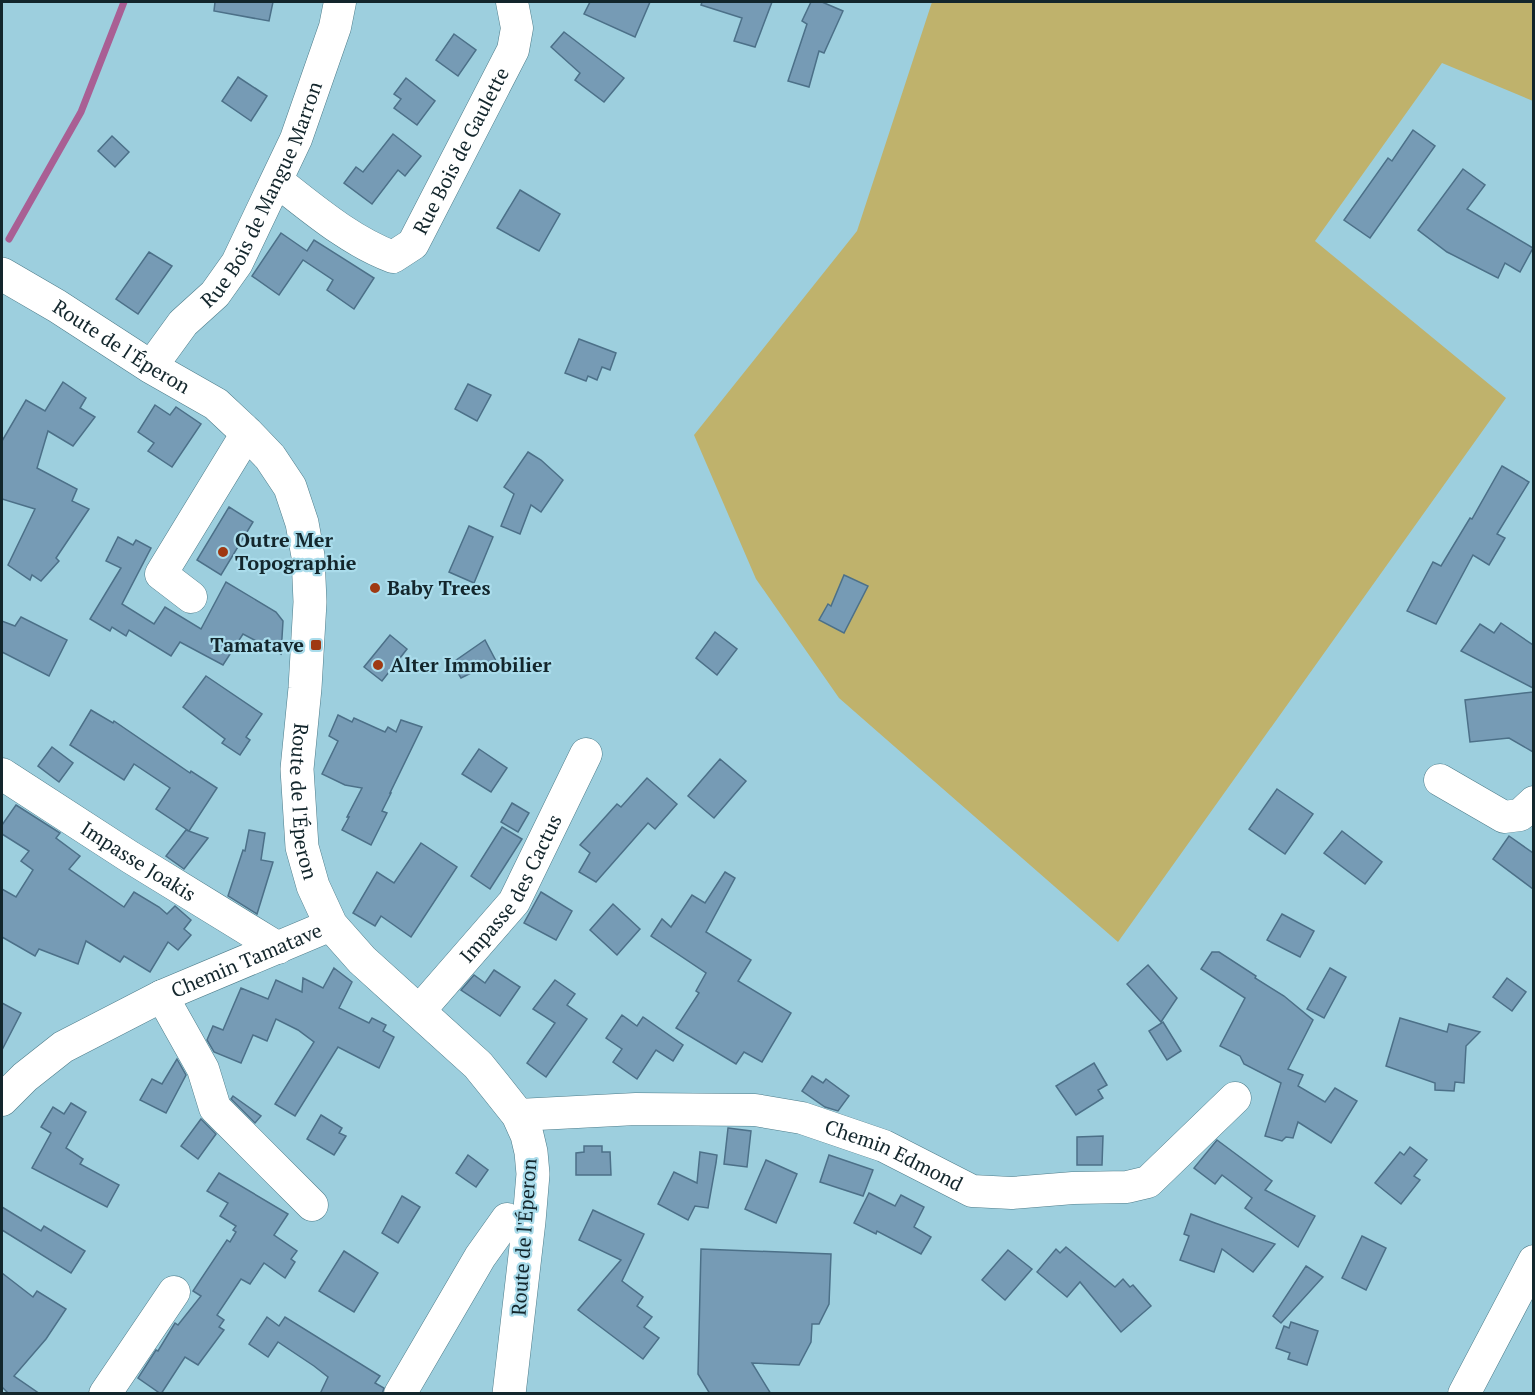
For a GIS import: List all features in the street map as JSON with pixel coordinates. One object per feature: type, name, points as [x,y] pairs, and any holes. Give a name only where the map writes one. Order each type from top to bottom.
[{"type":"main road","name":"Route de l'Éperon","points":[[2,274],[57,306],[151,367],[216,404],[270,457],[290,487],[302,523],[308,556],[310,602],[297,769],[297,803],[302,847],[313,886],[331,925],[362,960],[420,1010],[478,1065],[518,1115],[527,1135],[533,1174],[509,1394]]},
{"type":"street","name":"Rue Bois de Mangue Marron","points":[[151,367],[183,323],[214,294],[237,263],[296,139],[335,27],[340,2]]},
{"type":"street","name":"Rue Bois de Gaulette","points":[[277,181],[330,223],[383,253],[393,257],[404,252],[413,244],[513,50],[517,28],[512,2]]},
{"type":"street","points":[[191,597],[161,574],[247,433]]},
{"type":"street","name":"Impasse des Cactus","points":[[420,1010],[514,902],[586,754]]},
{"type":"street","name":"Impasse Joakis","points":[[2,774],[130,857],[278,948]]},
{"type":"street","points":[[1440,780],[1504,817],[1520,815],[1533,802]]},
{"type":"street","name":"Chemin Tamatave","points":[[2,1100],[25,1077],[63,1047],[162,996],[331,925]]},
{"type":"street","name":"Chemin Tamatave","points":[[162,996],[203,1069],[215,1108],[312,1205]]},
{"type":"street","name":"Chemin Edmond","points":[[518,1115],[636,1109],[755,1110],[802,1118],[884,1146],[972,1191],[1012,1193],[1073,1188],[1127,1187],[1148,1182],[1235,1098]]},
{"type":"street","points":[[400,1394],[480,1257],[507,1219]]},
{"type":"street","points":[[1464,1394],[1533,1261]]},
{"type":"street","points":[[105,1394],[174,1292]]},
{"type":"shaded area","points":[[932,2],[1533,2],[1533,101],[1442,63],[1315,241],[1506,398],[1118,942],[839,698],[756,579],[694,435],[857,231]]},
{"type":"building","points":[[215,2],[273,2],[269,21],[214,11]]},
{"type":"building","points":[[590,2],[650,2],[635,37],[584,14]]},
{"type":"building","points":[[702,2],[772,2],[755,47],[734,41],[742,18],[701,5]]},
{"type":"building","points":[[811,2],[822,2],[843,11],[824,53],[819,51],[809,87],[788,81],[807,24],[802,21]]},
{"type":"building","points":[[564,32],[624,78],[604,102],[575,80],[580,73],[551,47]]},
{"type":"building","points":[[454,34],[476,50],[458,76],[436,60]]},
{"type":"building","points":[[238,77],[267,96],[251,121],[222,101]]},
{"type":"building","points":[[406,78],[435,101],[417,125],[394,108],[401,99],[394,94]]},
{"type":"building","points":[[1413,130],[1435,146],[1370,238],[1344,220],[1388,158],[1392,161]]},
{"type":"building","points":[[393,134],[421,156],[405,176],[398,170],[372,204],[344,183],[356,167],[363,172]]},
{"type":"building","points":[[112,136],[129,152],[115,167],[98,151]]},
{"type":"building","points":[[1463,169],[1485,185],[1467,209],[1533,248],[1520,272],[1505,263],[1498,278],[1447,252],[1418,230]]},
{"type":"building","points":[[520,190],[560,214],[539,251],[497,228]]},
{"type":"building","points":[[281,233],[307,251],[314,240],[374,278],[354,309],[327,290],[333,280],[303,260],[279,295],[252,276]]},
{"type":"building","points":[[149,252],[172,266],[138,314],[116,299]]},
{"type":"building","points":[[579,339],[616,353],[610,370],[602,367],[597,380],[588,376],[586,381],[565,373]]},
{"type":"building","points":[[63,382],[86,398],[80,408],[95,417],[73,446],[48,431],[37,468],[77,489],[72,501],[89,509],[56,558],[59,561],[41,581],[32,575],[30,580],[8,565],[35,509],[2,499],[2,441],[26,400],[45,411]]},
{"type":"building","points":[[468,384],[491,395],[477,421],[455,409]]},
{"type":"building","points":[[155,405],[170,415],[176,407],[201,424],[172,467],[148,451],[154,443],[138,432]]},
{"type":"building","points":[[528,452],[541,460],[563,480],[541,512],[531,505],[520,534],[501,526],[514,494],[504,487]]},
{"type":"building","points":[[1502,466],[1529,482],[1497,534],[1505,538],[1489,565],[1473,555],[1436,624],[1407,611],[1433,562],[1441,566],[1470,518],[1472,519]]},
{"type":"building","points":[[229,507],[253,522],[221,575],[197,560]]},
{"type":"building","points":[[469,526],[493,537],[474,583],[449,572]]},
{"type":"building","points":[[118,537],[133,545],[136,540],[151,548],[122,604],[154,624],[165,607],[201,629],[226,582],[276,612],[283,621],[281,654],[243,634],[223,665],[180,642],[171,656],[129,630],[126,636],[112,627],[110,631],[90,619],[121,568],[106,561]]},
{"type":"building","points":[[844,575],[868,586],[844,633],[819,620],[828,604],[831,606]]},
{"type":"building","points":[[21,617],[67,640],[49,676],[2,652],[2,621],[15,626]]},
{"type":"building","points":[[1501,623],[1533,645],[1533,688],[1461,651],[1480,624],[1494,633]]},
{"type":"building","points":[[715,632],[737,649],[717,675],[696,658]]},
{"type":"building","points":[[390,635],[407,649],[382,681],[364,667]]},
{"type":"building","points":[[485,640],[496,661],[461,678],[452,663]]},
{"type":"building","points":[[206,676],[262,714],[246,737],[250,740],[240,755],[222,743],[225,739],[183,707]]},
{"type":"building","points":[[1533,692],[1533,752],[1509,738],[1470,742],[1465,700]]},
{"type":"building","points":[[91,710],[113,723],[114,721],[190,773],[191,771],[217,788],[189,831],[156,809],[170,788],[134,764],[124,780],[70,745]]},
{"type":"building","points":[[338,715],[352,722],[354,718],[385,732],[388,727],[396,732],[401,720],[422,727],[382,811],[387,813],[371,845],[342,830],[362,788],[345,785],[322,774],[338,741],[329,736]]},
{"type":"building","points":[[52,747],[73,763],[59,782],[38,766]]},
{"type":"building","points":[[479,749],[507,768],[491,792],[462,774]]},
{"type":"building","points":[[720,759],[746,781],[714,818],[688,796]]},
{"type":"building","points":[[647,778],[677,804],[655,829],[648,823],[596,882],[579,872],[590,853],[580,845],[617,804],[621,807]]},
{"type":"building","points":[[1277,789],[1313,814],[1285,854],[1249,829]]},
{"type":"building","points":[[512,803],[529,813],[518,832],[501,822]]},
{"type":"building","points":[[16,805],[60,833],[56,838],[80,856],[69,869],[124,907],[134,892],[167,914],[175,906],[191,920],[184,929],[191,935],[178,950],[168,942],[150,972],[124,956],[120,962],[86,941],[78,964],[39,949],[35,956],[2,937],[2,889],[16,897],[33,870],[21,861],[29,851],[2,834],[2,825]]},
{"type":"building","points":[[502,827],[522,839],[490,889],[471,876]]},
{"type":"building","points":[[186,830],[208,838],[184,869],[166,856]]},
{"type":"building","points":[[249,830],[265,833],[261,860],[273,862],[257,914],[228,896],[243,850],[245,851]]},
{"type":"building","points":[[1342,831],[1382,862],[1365,884],[1324,853]]},
{"type":"building","points":[[1509,836],[1533,853],[1533,889],[1493,859]]},
{"type":"building","points":[[421,843],[457,867],[411,937],[381,916],[375,926],[353,913],[377,872],[394,883]]},
{"type":"building","points":[[725,872],[735,878],[706,932],[751,960],[738,981],[791,1013],[762,1062],[744,1052],[736,1064],[676,1028],[699,993],[696,991],[706,973],[651,936],[662,919],[671,927],[692,895],[705,903]]},
{"type":"building","points":[[541,892],[572,911],[556,940],[524,923]]},
{"type":"building","points":[[613,904],[640,929],[617,955],[590,930]]},
{"type":"building","points":[[1282,914],[1314,931],[1300,957],[1267,940]]},
{"type":"building","points":[[1212,952],[1219,952],[1256,976],[1255,978],[1284,996],[1313,1020],[1288,1069],[1303,1075],[1298,1086],[1325,1102],[1335,1088],[1357,1101],[1331,1143],[1298,1122],[1293,1138],[1286,1137],[1282,1141],[1265,1136],[1281,1083],[1244,1064],[1240,1056],[1220,1046],[1245,998],[1201,969]]},
{"type":"building","points":[[1148,965],[1177,998],[1161,1022],[1127,984]]},
{"type":"building","points":[[334,968],[352,982],[339,1008],[369,1023],[372,1018],[386,1025],[383,1031],[394,1037],[379,1068],[338,1047],[295,1116],[275,1104],[314,1042],[298,1030],[276,1019],[267,1041],[253,1035],[241,1063],[214,1052],[207,1040],[213,1026],[223,1030],[241,988],[268,999],[276,980],[302,992],[303,978],[323,988]]},
{"type":"building","points":[[1330,968],[1346,977],[1324,1018],[1307,1009]]},
{"type":"building","points":[[494,970],[520,987],[500,1016],[461,990],[474,975],[485,983]]},
{"type":"building","points":[[1507,978],[1526,992],[1512,1011],[1493,997]]},
{"type":"building","points":[[555,980],[575,994],[567,1005],[587,1019],[546,1077],[527,1063],[555,1023],[533,1009]]},
{"type":"building","points":[[2,1003],[21,1013],[2,1050]]},
{"type":"building","points":[[622,1015],[637,1026],[643,1017],[683,1045],[673,1061],[656,1050],[637,1079],[613,1062],[622,1049],[606,1038]]},
{"type":"building","points":[[1400,1018],[1447,1032],[1449,1024],[1480,1032],[1466,1046],[1464,1083],[1455,1082],[1454,1091],[1435,1090],[1435,1083],[1386,1066]]},
{"type":"building","points":[[1163,1022],[1181,1051],[1167,1060],[1149,1031]]},
{"type":"building","points":[[177,1059],[186,1075],[166,1113],[140,1100],[152,1079],[162,1084]]},
{"type":"building","points":[[1094,1063],[1107,1085],[1098,1090],[1103,1098],[1076,1115],[1056,1086]]},
{"type":"building","points":[[812,1076],[823,1083],[826,1079],[849,1096],[838,1111],[825,1107],[802,1091]]},
{"type":"building","points":[[233,1096],[261,1116],[255,1123],[231,1099]]},
{"type":"building","points":[[71,1103],[86,1112],[66,1148],[83,1159],[80,1164],[119,1185],[107,1207],[32,1168],[51,1133],[41,1127],[53,1107],[64,1114]]},
{"type":"building","points":[[321,1115],[342,1128],[339,1133],[346,1136],[334,1155],[307,1139]]},
{"type":"building","points":[[201,1119],[216,1134],[198,1159],[181,1146]]},
{"type":"building","points":[[728,1128],[751,1131],[747,1167],[724,1164]]},
{"type":"building","points":[[1103,1136],[1102,1165],[1077,1165],[1077,1137]]},
{"type":"building","points":[[1217,1140],[1272,1181],[1265,1190],[1315,1216],[1298,1247],[1245,1208],[1252,1198],[1222,1175],[1215,1184],[1194,1168]]},
{"type":"building","points":[[584,1146],[602,1146],[602,1152],[610,1152],[611,1175],[576,1175],[576,1153],[584,1152]]},
{"type":"building","points":[[1410,1147],[1427,1160],[1414,1176],[1420,1180],[1401,1204],[1375,1183],[1400,1152],[1404,1155]]},
{"type":"building","points":[[700,1152],[717,1155],[716,1163],[708,1208],[695,1206],[688,1220],[658,1204],[674,1172],[697,1183]]},
{"type":"building","points":[[468,1155],[488,1170],[476,1187],[456,1173]]},
{"type":"building","points":[[829,1155],[873,1170],[863,1196],[820,1182]]},
{"type":"building","points":[[766,1160],[797,1174],[776,1223],[745,1209]]},
{"type":"building","points":[[219,1173],[288,1214],[274,1235],[297,1251],[291,1259],[295,1262],[285,1278],[264,1263],[250,1284],[241,1279],[217,1315],[224,1320],[219,1327],[224,1330],[198,1365],[185,1357],[161,1394],[138,1378],[175,1323],[178,1325],[201,1296],[193,1291],[227,1240],[230,1242],[236,1232],[233,1230],[236,1226],[220,1216],[228,1203],[207,1191]]},
{"type":"building","points":[[869,1193],[895,1206],[901,1195],[924,1207],[914,1227],[931,1237],[921,1254],[877,1231],[876,1234],[854,1223]]},
{"type":"building","points":[[402,1196],[420,1207],[398,1243],[382,1233]]},
{"type":"building","points":[[2,1207],[41,1231],[44,1226],[85,1251],[71,1273],[2,1230]]},
{"type":"building","points":[[593,1210],[644,1234],[622,1281],[643,1297],[637,1306],[652,1317],[644,1327],[659,1338],[643,1359],[578,1310],[621,1260],[579,1240]]},
{"type":"building","points":[[1191,1214],[1275,1244],[1253,1272],[1222,1249],[1214,1272],[1180,1260],[1189,1236],[1184,1234]]},
{"type":"building","points":[[1362,1236],[1386,1248],[1366,1290],[1342,1278]]},
{"type":"building","points":[[1066,1247],[1115,1287],[1123,1279],[1130,1287],[1133,1285],[1151,1306],[1121,1332],[1080,1282],[1067,1297],[1037,1272],[1056,1249],[1060,1253]]},
{"type":"building","points":[[701,1249],[831,1254],[829,1304],[819,1324],[812,1324],[811,1342],[799,1365],[752,1363],[771,1394],[710,1394],[698,1374]]},
{"type":"building","points":[[1008,1250],[1032,1269],[1005,1300],[982,1280]]},
{"type":"building","points":[[344,1251],[378,1273],[354,1312],[319,1291]]},
{"type":"building","points":[[1306,1266],[1323,1277],[1281,1323],[1273,1316]]},
{"type":"building","points":[[2,1273],[33,1297],[37,1291],[66,1309],[46,1339],[14,1376],[40,1394],[9,1394],[2,1389]]},
{"type":"building","points":[[267,1317],[279,1326],[285,1317],[380,1376],[375,1383],[384,1388],[382,1394],[320,1394],[328,1377],[314,1366],[278,1342],[268,1357],[249,1344]]},
{"type":"building","points":[[1291,1322],[1318,1331],[1307,1365],[1288,1359],[1290,1353],[1276,1348],[1284,1326],[1289,1328]]},
{"type":"waterway","points":[[9,239],[81,112],[124,2]]},
{"type":"place","name":"Outre Mer Topographie","points":[[223,552]]},
{"type":"place","name":"Baby Trees","points":[[375,588]]},
{"type":"place","name":"Tamatave","points":[[316,645]]},
{"type":"place","name":"Alter Immobilier","points":[[378,665]]}]
